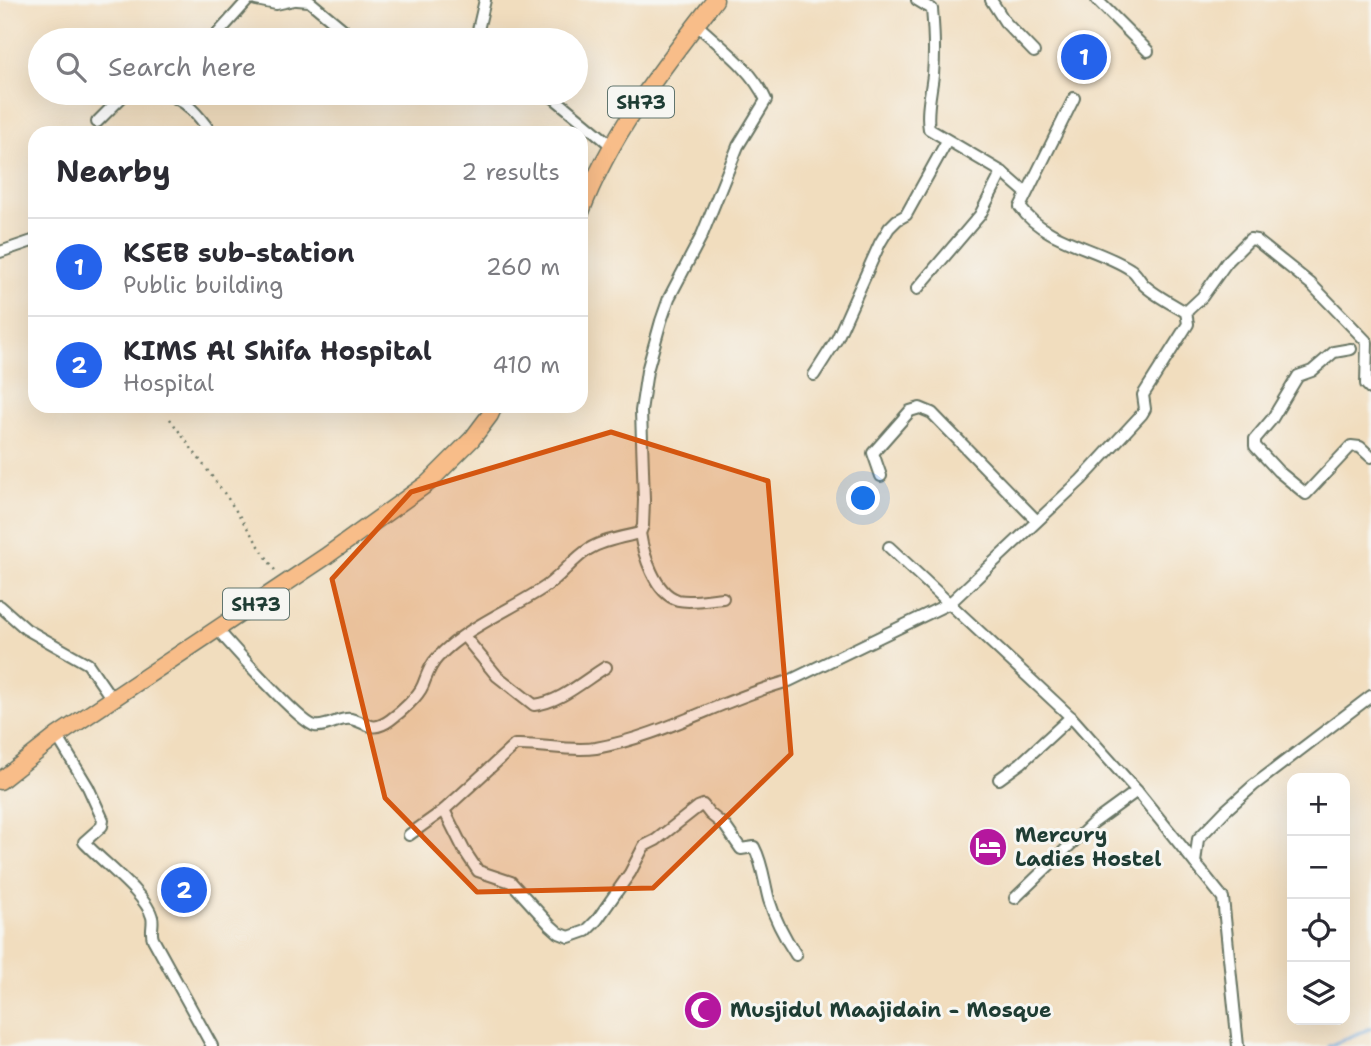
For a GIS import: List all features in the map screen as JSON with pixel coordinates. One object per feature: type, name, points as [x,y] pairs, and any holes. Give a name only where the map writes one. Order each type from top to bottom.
[{"type":"main road","name":"SH73","points":[[588,192],[612,146],[659,75],[715,0]]},
{"type":"main road","name":"SH73","points":[[0,781],[57,736],[324,557],[428,483],[478,432],[490,413]]},
{"type":"street","points":[[223,28],[248,0]]},
{"type":"street","points":[[256,0],[276,4],[295,0],[309,1],[342,28]]},
{"type":"street","points":[[478,28],[485,0]]},
{"type":"street","points":[[917,0],[932,9],[934,36],[933,74],[927,118],[929,129],[1015,180],[1026,192]]},
{"type":"street","points":[[990,0],[1005,22],[1034,52]]},
{"type":"street","points":[[1097,0],[1148,51]]},
{"type":"street","points":[[696,24],[747,70],[766,100],[738,146],[702,235],[669,298],[661,321],[647,371],[641,411],[644,500],[643,526],[640,533],[648,564],[670,596],[685,600],[723,598]]},
{"type":"street","points":[[410,835],[444,810],[515,745],[568,750],[594,748],[630,739],[789,681],[950,603],[1081,480],[1142,414],[1145,410],[1143,395],[1188,324],[1186,312],[1143,284],[1133,270],[1045,228],[1025,214],[1020,207],[1074,98]]},
{"type":"street","points":[[97,122],[115,105]]},
{"type":"street","points":[[188,105],[206,126]]},
{"type":"street","points":[[562,105],[588,126]]},
{"type":"street","points":[[588,126],[612,146]]},
{"type":"street","points":[[814,375],[837,339],[880,243],[889,228],[906,215],[947,141]]},
{"type":"street","points":[[917,289],[980,215],[1002,172]]},
{"type":"street","points":[[1186,312],[1202,297],[1227,262],[1250,239],[1256,240],[1311,284],[1367,342],[1366,384],[1371,389]]},
{"type":"street","points":[[0,252],[28,242]]},
{"type":"street","points":[[1351,349],[1334,352],[1312,371],[1297,376],[1272,419],[1255,439],[1255,446],[1278,471],[1306,494],[1351,446],[1360,447],[1371,457]]},
{"type":"street","points":[[881,476],[873,453],[910,411],[920,408],[932,413],[1036,520]]},
{"type":"street","points":[[217,629],[242,658],[312,726],[350,718],[373,727],[393,718],[422,687],[427,672],[437,658],[464,636],[547,585],[588,550],[640,533]]},
{"type":"street","points":[[889,547],[1071,717],[1137,791],[1223,898],[1238,1046]]},
{"type":"street","points":[[0,606],[26,629],[88,664],[112,699]]},
{"type":"street","points":[[464,636],[497,676],[534,705],[547,704],[558,699],[606,667]]},
{"type":"street","points":[[1195,863],[1198,839],[1226,810],[1254,785],[1371,696]]},
{"type":"street","points":[[999,779],[1021,764],[1071,717]]},
{"type":"street","points":[[57,736],[88,788],[103,820],[102,826],[84,842],[132,888],[148,910],[153,919],[153,939],[212,1046]]},
{"type":"street","points":[[1015,898],[1093,823],[1137,791]]},
{"type":"street","points":[[444,810],[478,871],[492,878],[511,882],[550,925],[569,937],[586,931],[597,920],[630,873],[644,846],[704,805],[710,814],[725,826],[741,849],[754,847],[778,925],[796,955]]},
{"type":"path","points":[[170,419],[228,497],[284,583]]},
{"type":"highlighted area","points":[[611,432],[768,481],[791,754],[653,888],[477,892],[385,798],[332,579],[411,492]]},
{"type":"waterway","points":[[1329,1046],[1371,1028]]},
{"type":"place","name":"KSEB sub-station","points":[[1084,57]]},
{"type":"place","name":"Mercury Ladies Hostel","points":[[988,847]]},
{"type":"place","name":"KIMS Al Shifa Hospital","points":[[184,890]]},
{"type":"place","name":"Musjidul Maajidain - Mosque","points":[[703,1010]]}]
